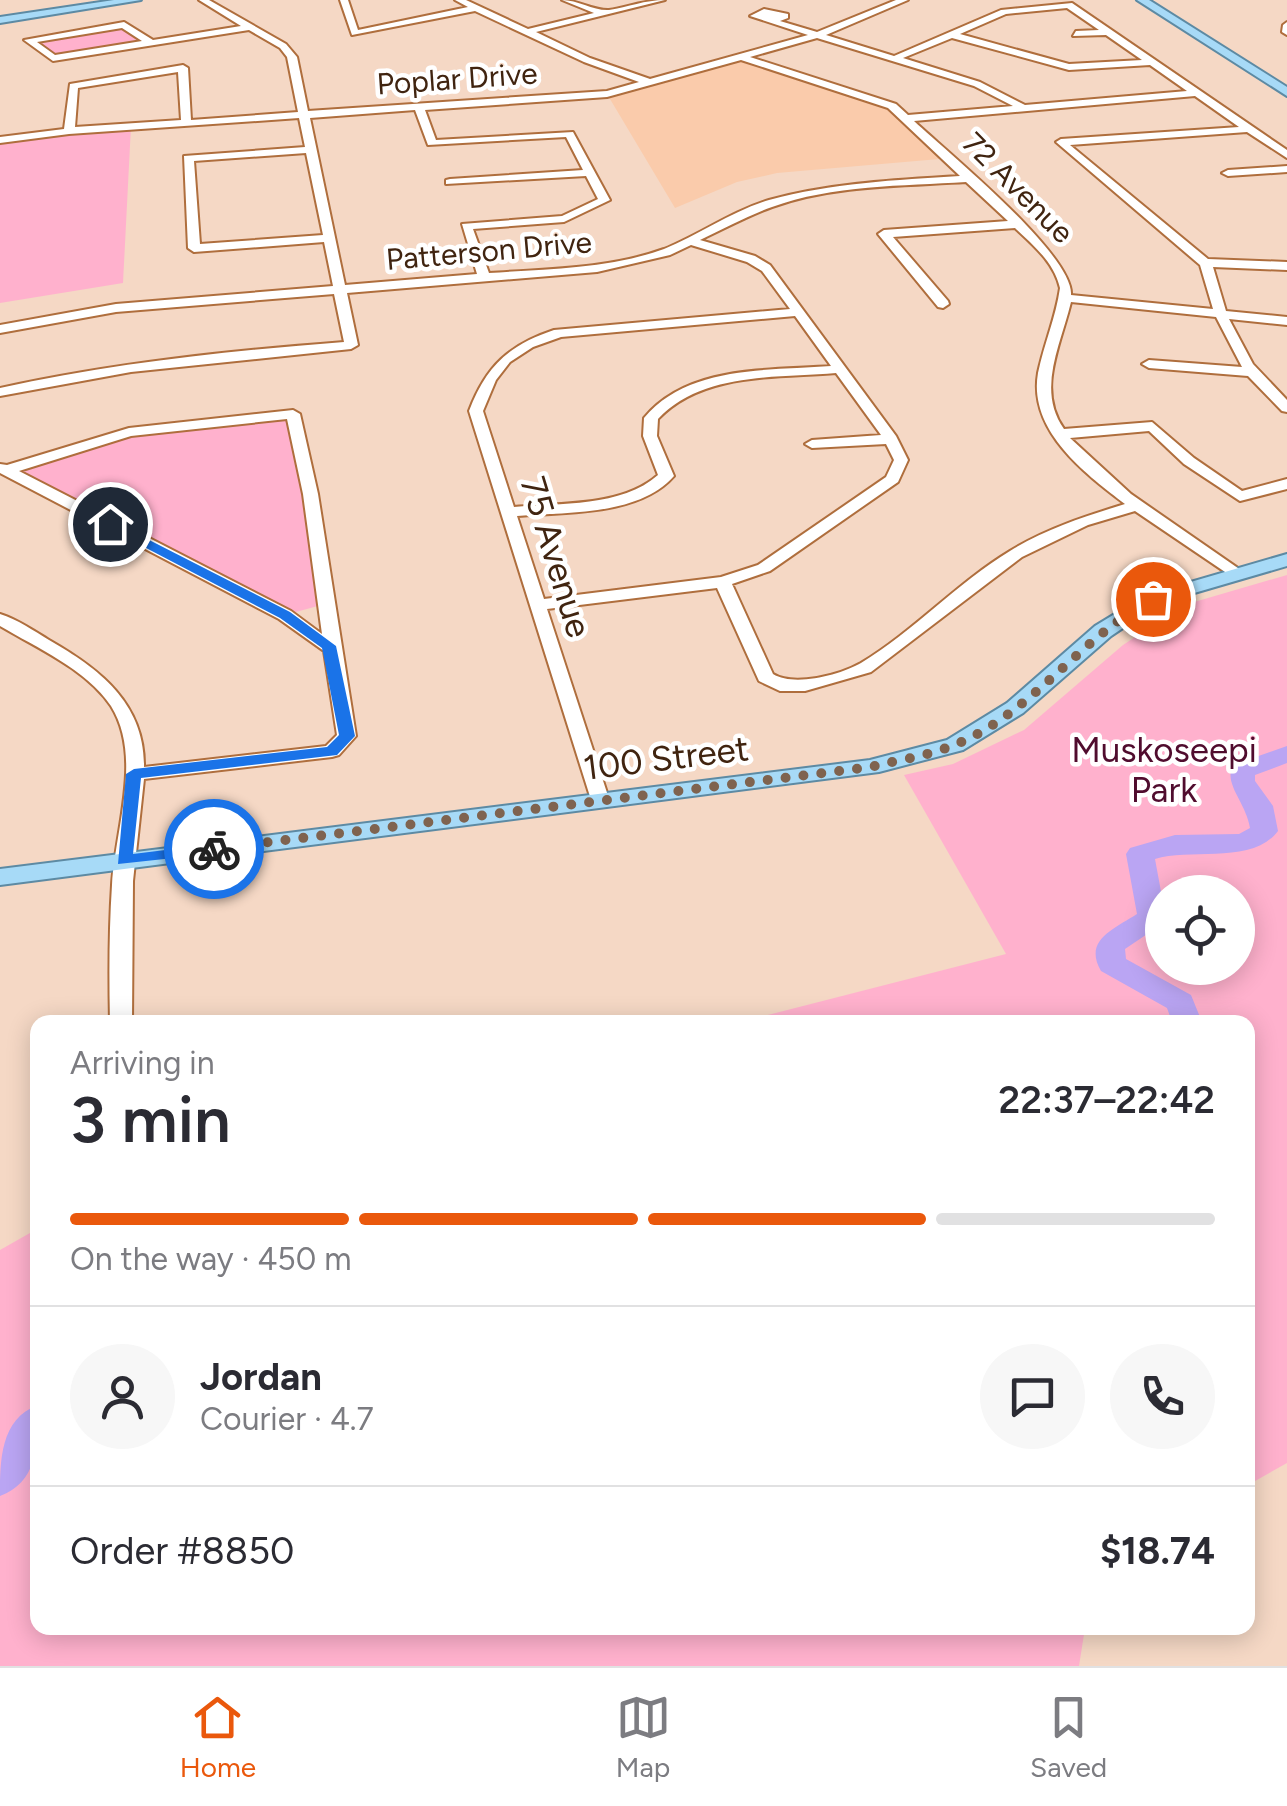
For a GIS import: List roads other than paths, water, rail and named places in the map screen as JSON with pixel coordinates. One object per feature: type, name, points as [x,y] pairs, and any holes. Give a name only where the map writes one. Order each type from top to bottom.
[{"type":"main road","points":[[0,18],[110,0]]},
{"type":"main road","points":[[0,18],[136,0]]},
{"type":"main road","points":[[1142,0],[1287,92]]},
{"type":"main road","points":[[1153,0],[1287,84]]},
{"type":"main road","name":"100 Street","points":[[0,877],[871,767],[955,745],[1015,708],[1103,631],[1136,608],[1180,589],[1287,560]]},
{"type":"street","points":[[0,392],[67,376],[164,362],[351,344],[292,57],[283,46],[203,0]]},
{"type":"street","points":[[344,0],[355,34],[473,9]]},
{"type":"street","points":[[460,0],[588,60],[649,82]]},
{"type":"street","points":[[566,0],[604,14]]},
{"type":"street","points":[[530,31],[660,0]]},
{"type":"street","name":"Poplar Drive","points":[[0,140],[186,122],[607,94],[819,35],[904,0]]},
{"type":"street","points":[[894,59],[1004,12],[1069,5],[1287,155]]},
{"type":"street","points":[[773,21],[977,84],[1021,106]]},
{"type":"street","points":[[150,42],[124,25],[29,40],[53,58],[250,27]]},
{"type":"street","points":[[1076,34],[1108,32]]},
{"type":"street","points":[[953,36],[1069,67],[1152,62]]},
{"type":"street","name":"72 Avenue","points":[[742,57],[883,101],[909,118],[1017,224],[1063,276],[1065,298],[1043,398],[1051,422],[1098,474],[1238,573]]},
{"type":"street","points":[[68,131],[72,86],[183,68],[186,122]]},
{"type":"street","points":[[909,118],[1199,94]]},
{"type":"street","points":[[419,107],[432,142],[569,134],[604,200],[564,219],[466,226],[484,278]]},
{"type":"street","points":[[1250,129],[1060,142],[1205,263],[1217,286],[1221,314],[1248,372],[1287,408]]},
{"type":"street","points":[[310,150],[188,158],[194,248],[330,238]]},
{"type":"street","points":[[1228,173],[1287,169]]},
{"type":"street","points":[[450,182],[590,173]]},
{"type":"street","name":"Patterson Drive","points":[[0,329],[116,308],[597,268],[666,252],[768,204],[800,196],[861,186],[971,178]]},
{"type":"street","points":[[943,304],[884,234],[1017,224]]},
{"type":"street","points":[[536,604],[723,582],[764,568],[893,479],[901,460],[890,439],[766,268],[690,241]]},
{"type":"street","points":[[1205,263],[1287,266]]},
{"type":"street","points":[[1065,298],[1287,321]]},
{"type":"street","name":"75 Avenue","points":[[600,802],[476,411],[488,375],[522,344],[559,333],[801,312]]},
{"type":"street","points":[[1149,364],[1248,372]]},
{"type":"street","points":[[507,512],[609,501],[659,486],[666,476],[650,436],[651,418],[674,396],[691,388],[738,379],[841,369]]},
{"type":"street","points":[[3,468],[129,432],[293,414],[312,486],[329,646],[347,736],[332,751],[134,774]]},
{"type":"street","points":[[1060,434],[1152,426],[1189,461],[1240,496],[1287,484]]},
{"type":"street","points":[[812,444],[890,439]]},
{"type":"street","points":[[3,468],[285,615],[329,646]]},
{"type":"street","points":[[723,582],[765,676],[780,686],[805,686],[865,668],[1016,554],[1082,522],[1137,505]]},
{"type":"street","points":[[285,615],[325,604]]},
{"type":"street","points":[[4,625],[96,680],[119,704],[132,729],[134,774],[124,861],[121,1015]]},
{"type":"waterway","points":[[1185,1015],[1180,1002],[1112,964],[1110,945],[1152,918],[1140,854],[1175,844],[1245,842],[1264,831],[1260,806],[1242,782],[1242,771],[1287,754]]},
{"type":"waterway","points":[[0,1478],[30,1433]]},
{"type":"park label","name":"Muskoseepi Park","points":[[1164,770]]}]
